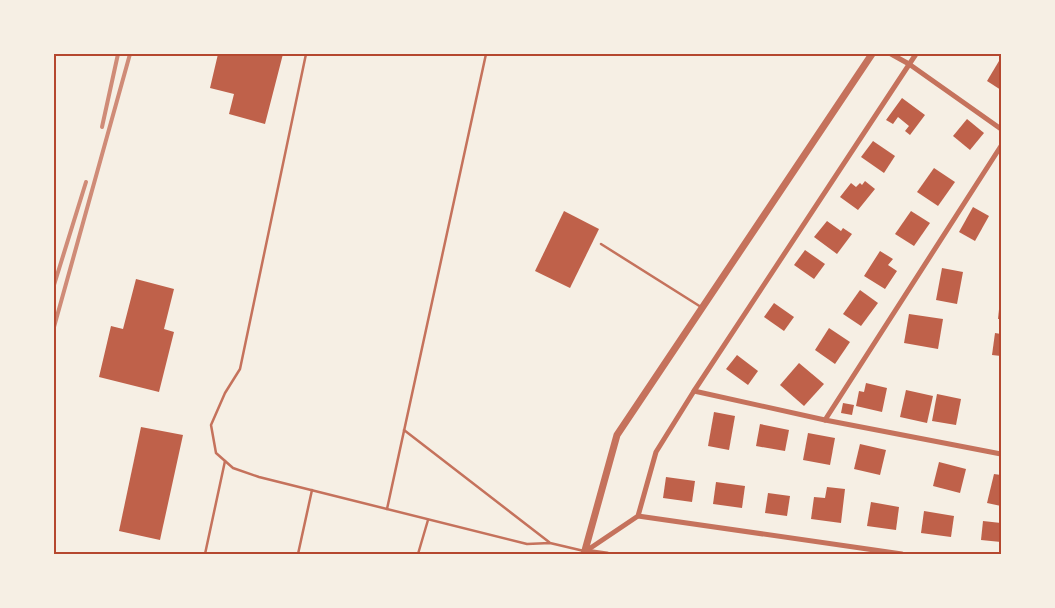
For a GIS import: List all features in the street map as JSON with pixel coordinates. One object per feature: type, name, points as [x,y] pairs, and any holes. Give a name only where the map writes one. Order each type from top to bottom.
[{"type":"street","points":[[585,553],[617,435],[872,54]]},
{"type":"street","points":[[891,54],[909,64],[1001,129]]},
{"type":"street","points":[[585,553],[638,516],[656,452],[694,391],[916,54]]},
{"type":"street","points":[[825,420],[1001,146]]},
{"type":"street","points":[[694,391],[825,420],[1001,454]]},
{"type":"street","points":[[638,516],[902,554]]},
{"type":"street","points":[[585,553],[607,554]]},
{"type":"lane","points":[[306,54],[240,369],[225,393],[211,425],[216,453],[233,468],[259,477],[527,544],[550,543],[585,553]]},
{"type":"lane","points":[[386,509],[486,54]]},
{"type":"lane","points":[[601,244],[702,308]]},
{"type":"lane","points":[[404,430],[550,543]]},
{"type":"lane","points":[[205,554],[225,461]]},
{"type":"lane","points":[[298,554],[312,490]]},
{"type":"lane","points":[[418,554],[428,520]]},
{"type":"building","points":[[218,54],[283,54],[265,124],[229,114],[234,94],[210,88]]},
{"type":"building","points":[[999,61],[1001,62],[1001,90],[987,81]]},
{"type":"building","points":[[902,98],[925,115],[910,135],[905,131],[909,126],[898,117],[893,124],[886,120]]},
{"type":"building","points":[[967,119],[984,133],[970,150],[953,136]]},
{"type":"building","points":[[873,141],[895,156],[884,173],[861,157]]},
{"type":"building","points":[[934,168],[955,182],[938,206],[917,192]]},
{"type":"building","points":[[865,181],[875,189],[858,210],[840,197],[851,183],[856,187],[860,183],[862,185]]},
{"type":"building","points":[[973,207],[989,216],[975,241],[959,232]]},
{"type":"building","points":[[564,211],[599,229],[570,288],[535,271]]},
{"type":"building","points":[[911,211],[930,223],[914,246],[895,234]]},
{"type":"building","points":[[827,221],[841,231],[843,228],[852,234],[837,254],[814,237]]},
{"type":"building","points":[[805,250],[825,264],[814,279],[794,265]]},
{"type":"building","points":[[880,251],[893,259],[888,265],[897,271],[885,289],[864,276]]},
{"type":"building","points":[[942,268],[963,272],[957,304],[936,300]]},
{"type":"building","points":[[136,279],[174,289],[164,329],[174,332],[159,392],[99,377],[111,326],[123,329]]},
{"type":"building","points":[[860,290],[878,303],[861,326],[843,314]]},
{"type":"building","points":[[1000,300],[1001,319],[998,319]]},
{"type":"building","points":[[774,303],[794,317],[784,331],[764,317]]},
{"type":"building","points":[[909,314],[943,319],[938,349],[904,343]]},
{"type":"building","points":[[829,328],[850,342],[835,364],[815,350]]},
{"type":"building","points":[[995,333],[1001,334],[1001,356],[992,355]]},
{"type":"building","points":[[737,355],[758,371],[748,385],[726,369]]},
{"type":"building","points":[[799,363],[824,384],[804,406],[780,385]]},
{"type":"building","points":[[866,383],[887,388],[882,412],[856,406],[859,391],[864,392]]},
{"type":"building","points":[[906,390],[933,396],[927,423],[900,417]]},
{"type":"building","points":[[937,394],[961,399],[956,425],[932,421]]},
{"type":"building","points":[[843,403],[854,405],[852,415],[841,413]]},
{"type":"building","points":[[714,412],[735,416],[729,450],[708,446]]},
{"type":"building","points":[[760,424],[789,430],[785,451],[756,446]]},
{"type":"building","points":[[141,427],[183,435],[160,540],[119,531]]},
{"type":"building","points":[[808,433],[835,438],[830,465],[803,460]]},
{"type":"building","points":[[860,444],[886,450],[880,475],[854,469]]},
{"type":"building","points":[[939,462],[966,469],[960,493],[933,486]]},
{"type":"building","points":[[994,474],[1001,475],[1001,506],[987,503]]},
{"type":"building","points":[[666,477],[695,481],[692,502],[663,498]]},
{"type":"building","points":[[716,482],[745,486],[742,508],[713,504]]},
{"type":"building","points":[[827,487],[845,489],[841,523],[811,519],[814,497],[825,498]]},
{"type":"building","points":[[768,493],[790,496],[787,516],[765,513]]},
{"type":"building","points":[[871,502],[899,507],[896,530],[867,526]]},
{"type":"building","points":[[924,511],[954,516],[951,537],[921,533]]},
{"type":"building","points":[[983,521],[1001,523],[1001,542],[981,540]]},
{"type":"railway","points":[[102,127],[118,54]]},
{"type":"railway","points":[[54,327],[130,54]]},
{"type":"railway","points":[[54,285],[86,182]]}]
